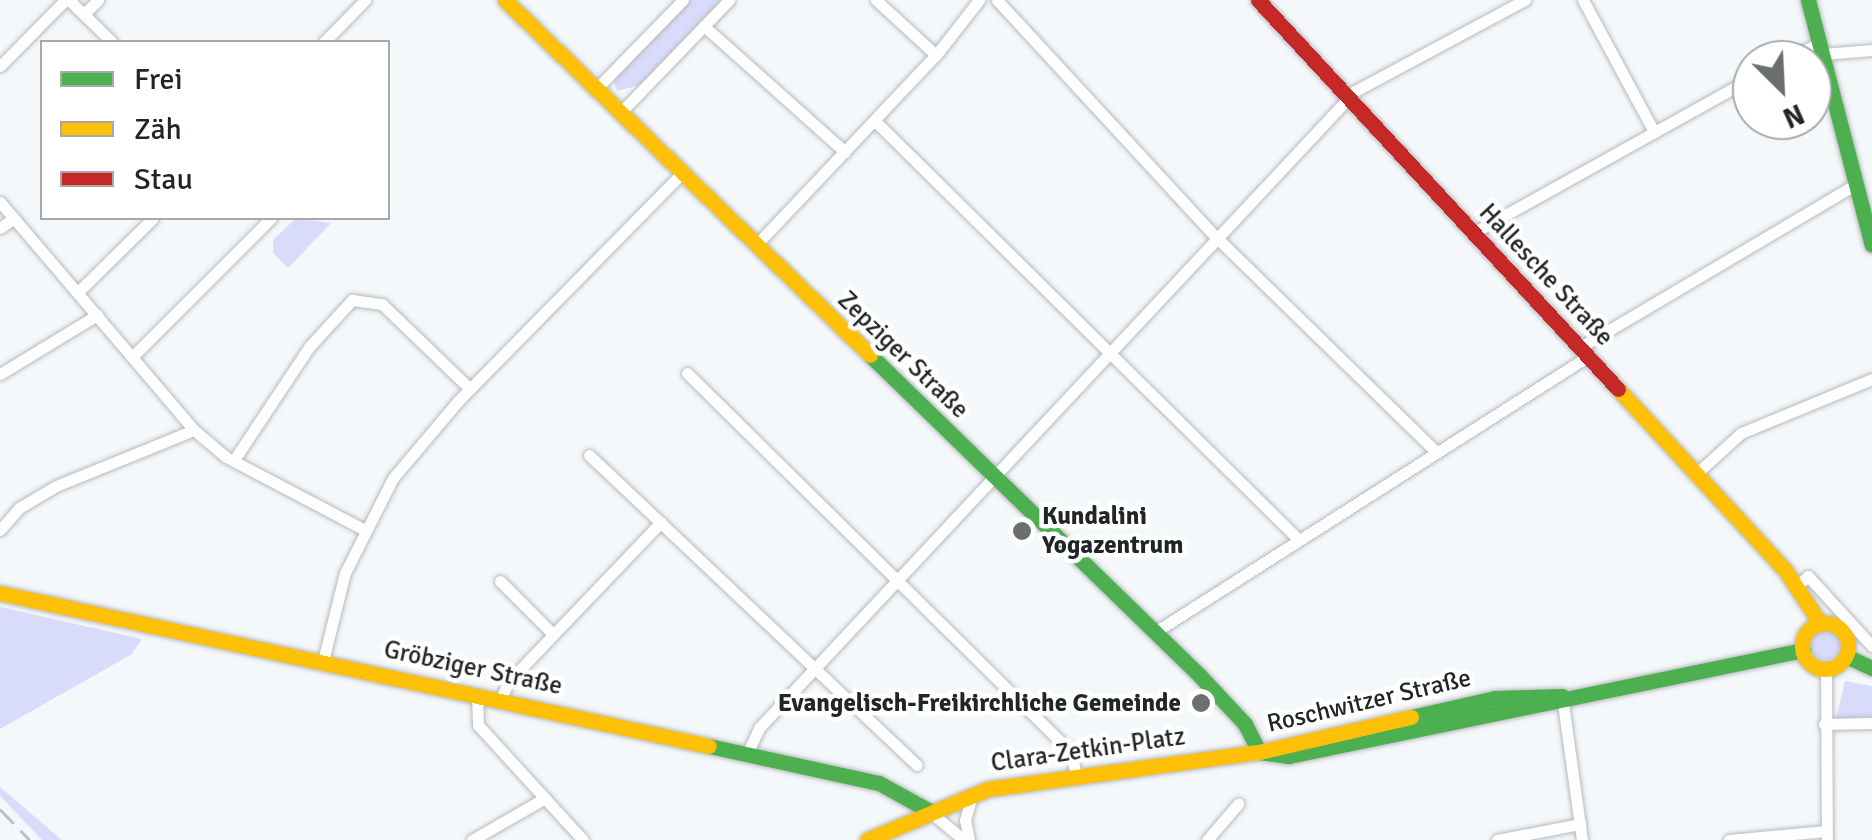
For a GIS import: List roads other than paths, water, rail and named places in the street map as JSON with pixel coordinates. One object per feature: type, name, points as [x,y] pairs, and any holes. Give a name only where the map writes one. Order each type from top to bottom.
[{"type":"main road","name":"Zepziger Straße","points":[[505,0],[1155,632],[1245,724],[1258,752]]},
{"type":"main road","name":"Hallesche Straße","points":[[1258,0],[1798,584],[1820,624]]},
{"type":"main road","points":[[1808,0],[1819,40]]},
{"type":"main road","points":[[1832,91],[1872,245]]},
{"type":"main road","name":"Gröbziger Straße","points":[[0,592],[892,787],[928,810]]},
{"type":"main road","points":[[1820,624],[1843,632],[1846,656],[1826,668],[1811,663],[1803,650],[1806,633],[1820,624]]},
{"type":"main road","name":"Roschwitzer Straße","points":[[1258,752],[1278,757],[1308,752],[1500,716],[1562,696],[1803,650]]},
{"type":"main road","points":[[1846,656],[1872,668]]},
{"type":"main road","name":"Clara-Zetkin-Platz","points":[[866,840],[974,792],[1258,752]]},
{"type":"street","points":[[0,66],[67,0],[110,40]]},
{"type":"street","points":[[84,14],[98,0]]},
{"type":"street","points":[[326,40],[365,0]]},
{"type":"street","points":[[597,88],[682,0]]},
{"type":"street","points":[[621,112],[729,0]]},
{"type":"street","points":[[876,0],[936,55]]},
{"type":"street","points":[[756,244],[936,55],[979,0]]},
{"type":"street","points":[[997,0],[1217,238],[1436,452]]},
{"type":"street","points":[[747,754],[759,728],[1348,98],[1524,0]]},
{"type":"street","points":[[1583,0],[1654,132]]},
{"type":"street","points":[[704,26],[845,152]]},
{"type":"street","points":[[1832,49],[1872,50]]},
{"type":"street","points":[[722,62],[732,52]]},
{"type":"street","points":[[1473,233],[1732,89]]},
{"type":"street","points":[[875,121],[1107,356],[1299,540]]},
{"type":"street","points":[[322,662],[363,529],[405,462],[470,388],[683,172]]},
{"type":"street","points":[[1155,632],[1436,452],[1583,352],[1856,184]]},
{"type":"street","points":[[0,202],[194,430],[234,460],[363,529]]},
{"type":"street","points":[[0,228],[14,218]]},
{"type":"street","points":[[78,292],[152,220]]},
{"type":"street","points":[[132,356],[269,220]]},
{"type":"street","points":[[234,460],[308,347],[352,300],[382,304],[470,388]]},
{"type":"street","points":[[0,374],[97,315]]},
{"type":"street","points":[[687,373],[1071,752],[1076,776]]},
{"type":"street","points":[[1696,474],[1741,433],[1872,379]]},
{"type":"street","points":[[0,530],[20,508],[56,486],[194,430]]},
{"type":"street","points":[[589,455],[917,765]]},
{"type":"street","points":[[500,700],[553,634],[661,522]]},
{"type":"street","name":"Hallesche Straße","points":[[1798,584],[1808,576],[1872,646]]},
{"type":"street","points":[[500,581],[553,634]]},
{"type":"street","points":[[1730,840],[1827,836],[1826,668]]},
{"type":"street","points":[[476,694],[478,725],[583,840]]},
{"type":"street","points":[[1562,696],[1582,840]]},
{"type":"street","points":[[1824,724],[1872,722]]},
{"type":"street","points":[[967,840],[966,814],[974,792]]},
{"type":"street","points":[[472,840],[545,798]]},
{"type":"street","points":[[1207,840],[1238,804]]},
{"type":"street","points":[[928,810],[967,840]]},
{"type":"street","points":[[1497,840],[1580,824]]},
{"type":"railway","points":[[0,809],[30,840]]},
{"type":"place","name":"Kundalini Yogazentrum","points":[[1022,531]]},
{"type":"place","name":"Evangelisch-Freikirchliche Gemeinde","points":[[1201,703]]}]
